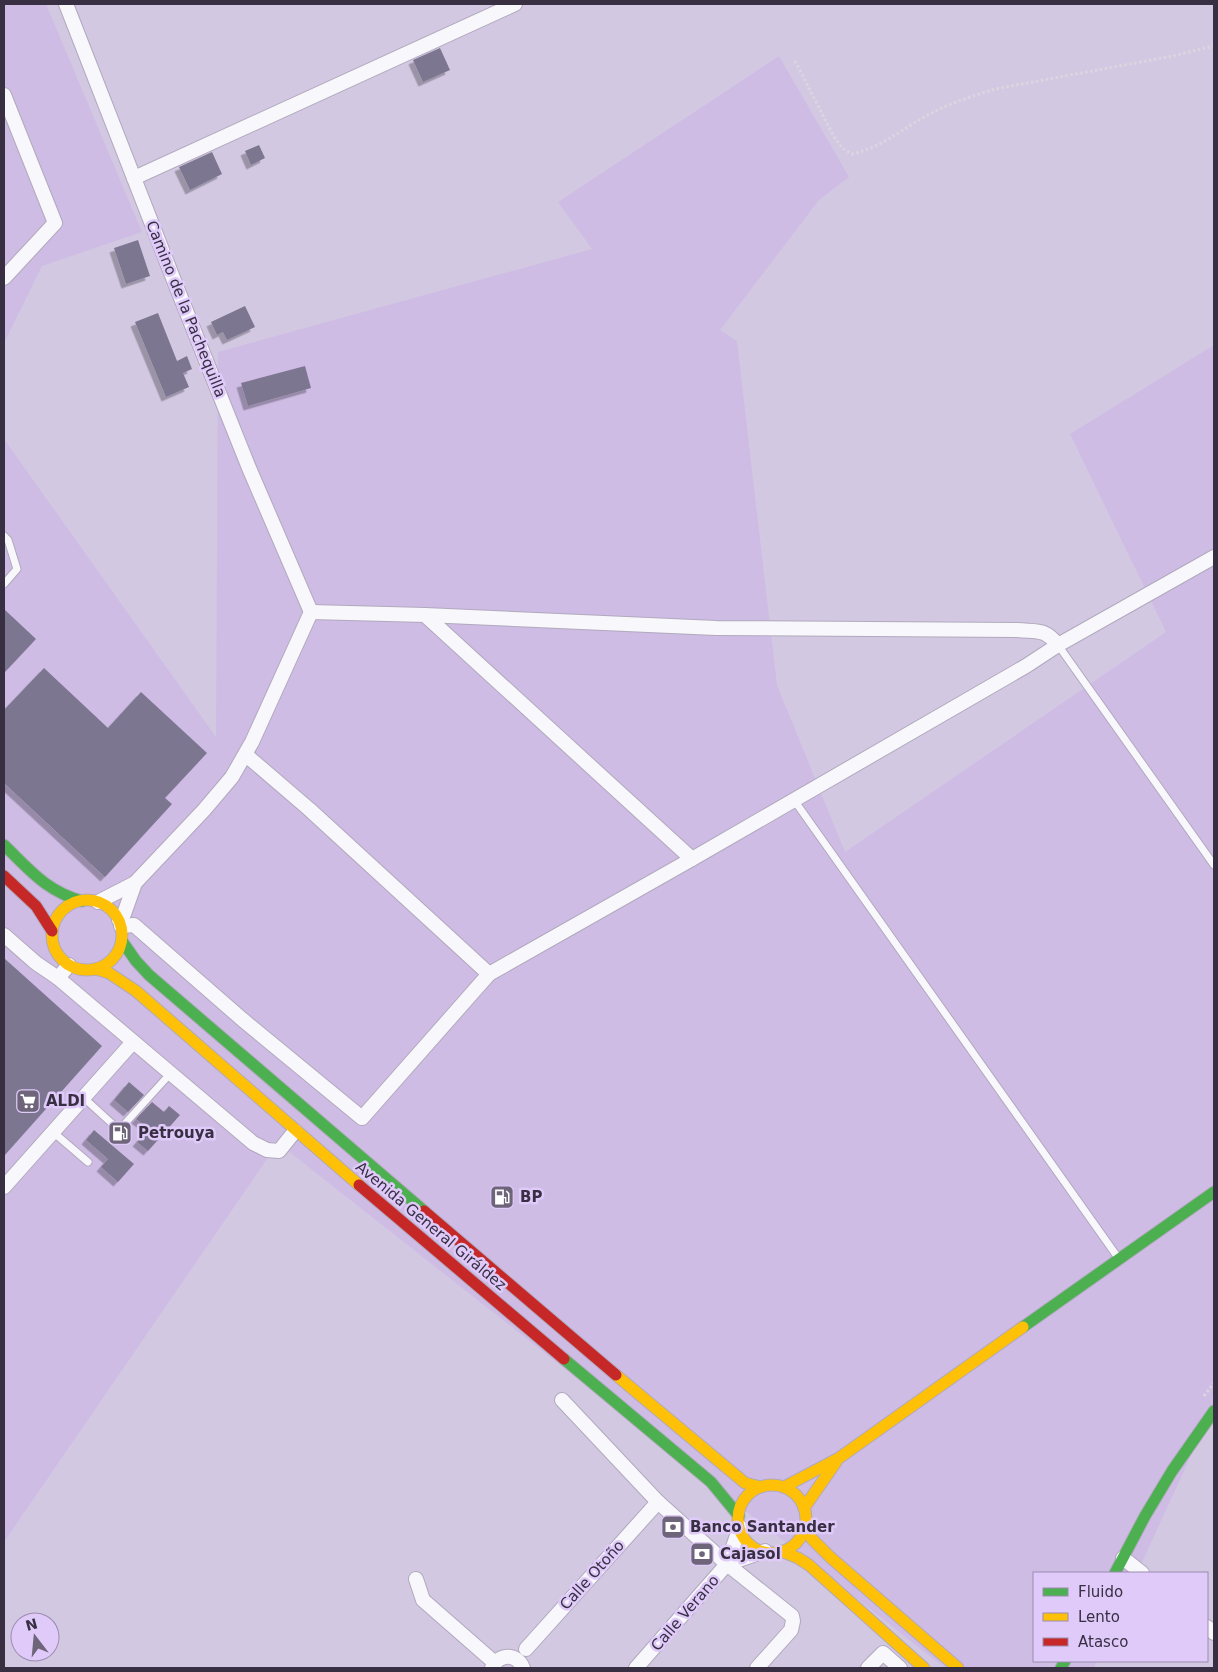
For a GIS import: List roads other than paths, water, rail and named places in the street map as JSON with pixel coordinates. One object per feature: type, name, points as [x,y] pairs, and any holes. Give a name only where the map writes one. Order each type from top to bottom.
[{"type":"main road","points":[[4,846],[37,876],[64,896],[82,901],[98,902],[111,910],[125,924],[122,941],[112,960],[96,969],[81,970],[69,965],[55,949],[52,931],[36,906],[5,880]]},
{"type":"main road","points":[[52,931],[62,911],[71,904],[82,901]]},
{"type":"main road","name":"Avenida General Giráldez","points":[[122,941],[136,961],[150,975],[386,1179],[725,1467],[745,1483],[762,1487]]},
{"type":"main road","name":"Avenida General Giráldez","points":[[96,969],[109,973],[136,991],[295,1131],[711,1482],[739,1522]]},
{"type":"main road","points":[[784,1487],[839,1458],[1214,1192]]},
{"type":"main road","points":[[1116,1572],[1145,1516],[1214,1411]]},
{"type":"main road","points":[[1188,1449],[1214,1431]]},
{"type":"main road","points":[[804,1508],[839,1458]]},
{"type":"main road","points":[[781,1551],[795,1543],[800,1537],[805,1526],[806,1516],[804,1508],[796,1495],[784,1487],[771,1485],[762,1487],[747,1497],[741,1506],[739,1522],[748,1541],[756,1548],[765,1551],[781,1551],[798,1558],[816,1571],[924,1668]]},
{"type":"main road","points":[[805,1526],[812,1539],[830,1557],[958,1668]]},
{"type":"street","name":"Camino de la Pachequilla","points":[[66,4],[246,458],[311,612]]},
{"type":"street","points":[[134,178],[515,4]]},
{"type":"street","points":[[4,95],[8,117],[55,223],[4,278]]},
{"type":"street","points":[[135,883],[124,914],[125,924],[362,1118],[489,974],[692,860],[1026,666],[1058,645],[1214,557]]},
{"type":"street","points":[[98,902],[135,883],[223,788],[246,755],[311,612],[425,615],[716,628],[1017,630],[1044,632],[1050,635],[1058,645]]},
{"type":"street","points":[[425,615],[692,860]]},
{"type":"street","points":[[246,755],[309,809],[489,974]]},
{"type":"street","points":[[4,935],[58,978],[253,1143],[267,1150],[279,1151],[295,1131]]},
{"type":"street","points":[[58,978],[69,965]]},
{"type":"street","points":[[4,1188],[133,1042]]},
{"type":"street","points":[[562,1400],[658,1502],[727,1564],[792,1616],[791,1630],[758,1668]]},
{"type":"street","name":"Calle Otoño","points":[[519,1664],[526,1649],[658,1502]]},
{"type":"street","name":"Calle Verano","points":[[636,1668],[727,1564],[739,1522]]},
{"type":"street","points":[[727,1564],[765,1551]]},
{"type":"street","points":[[1123,1558],[1141,1572]]},
{"type":"street","points":[[416,1579],[422,1600],[493,1665],[503,1657],[519,1664]]},
{"type":"street","points":[[868,1668],[883,1653],[900,1668]]},
{"type":"lane","points":[[4,536],[8,540],[17,569],[4,584]]},
{"type":"lane","points":[[1058,645],[1214,865]]},
{"type":"lane","points":[[794,800],[1120,1260]]},
{"type":"lane","points":[[84,1098],[119,1130],[170,1074]]},
{"type":"lane","points":[[53,1132],[88,1162]]},
{"type":"place","name":"ALDI","points":[[28,1101]]},
{"type":"place","name":"Petrouya","points":[[120,1133]]},
{"type":"place","name":"BP","points":[[502,1197]]},
{"type":"place","name":"Banco Santander","points":[[673,1527]]},
{"type":"place","name":"Cajasol","points":[[702,1554]]}]
